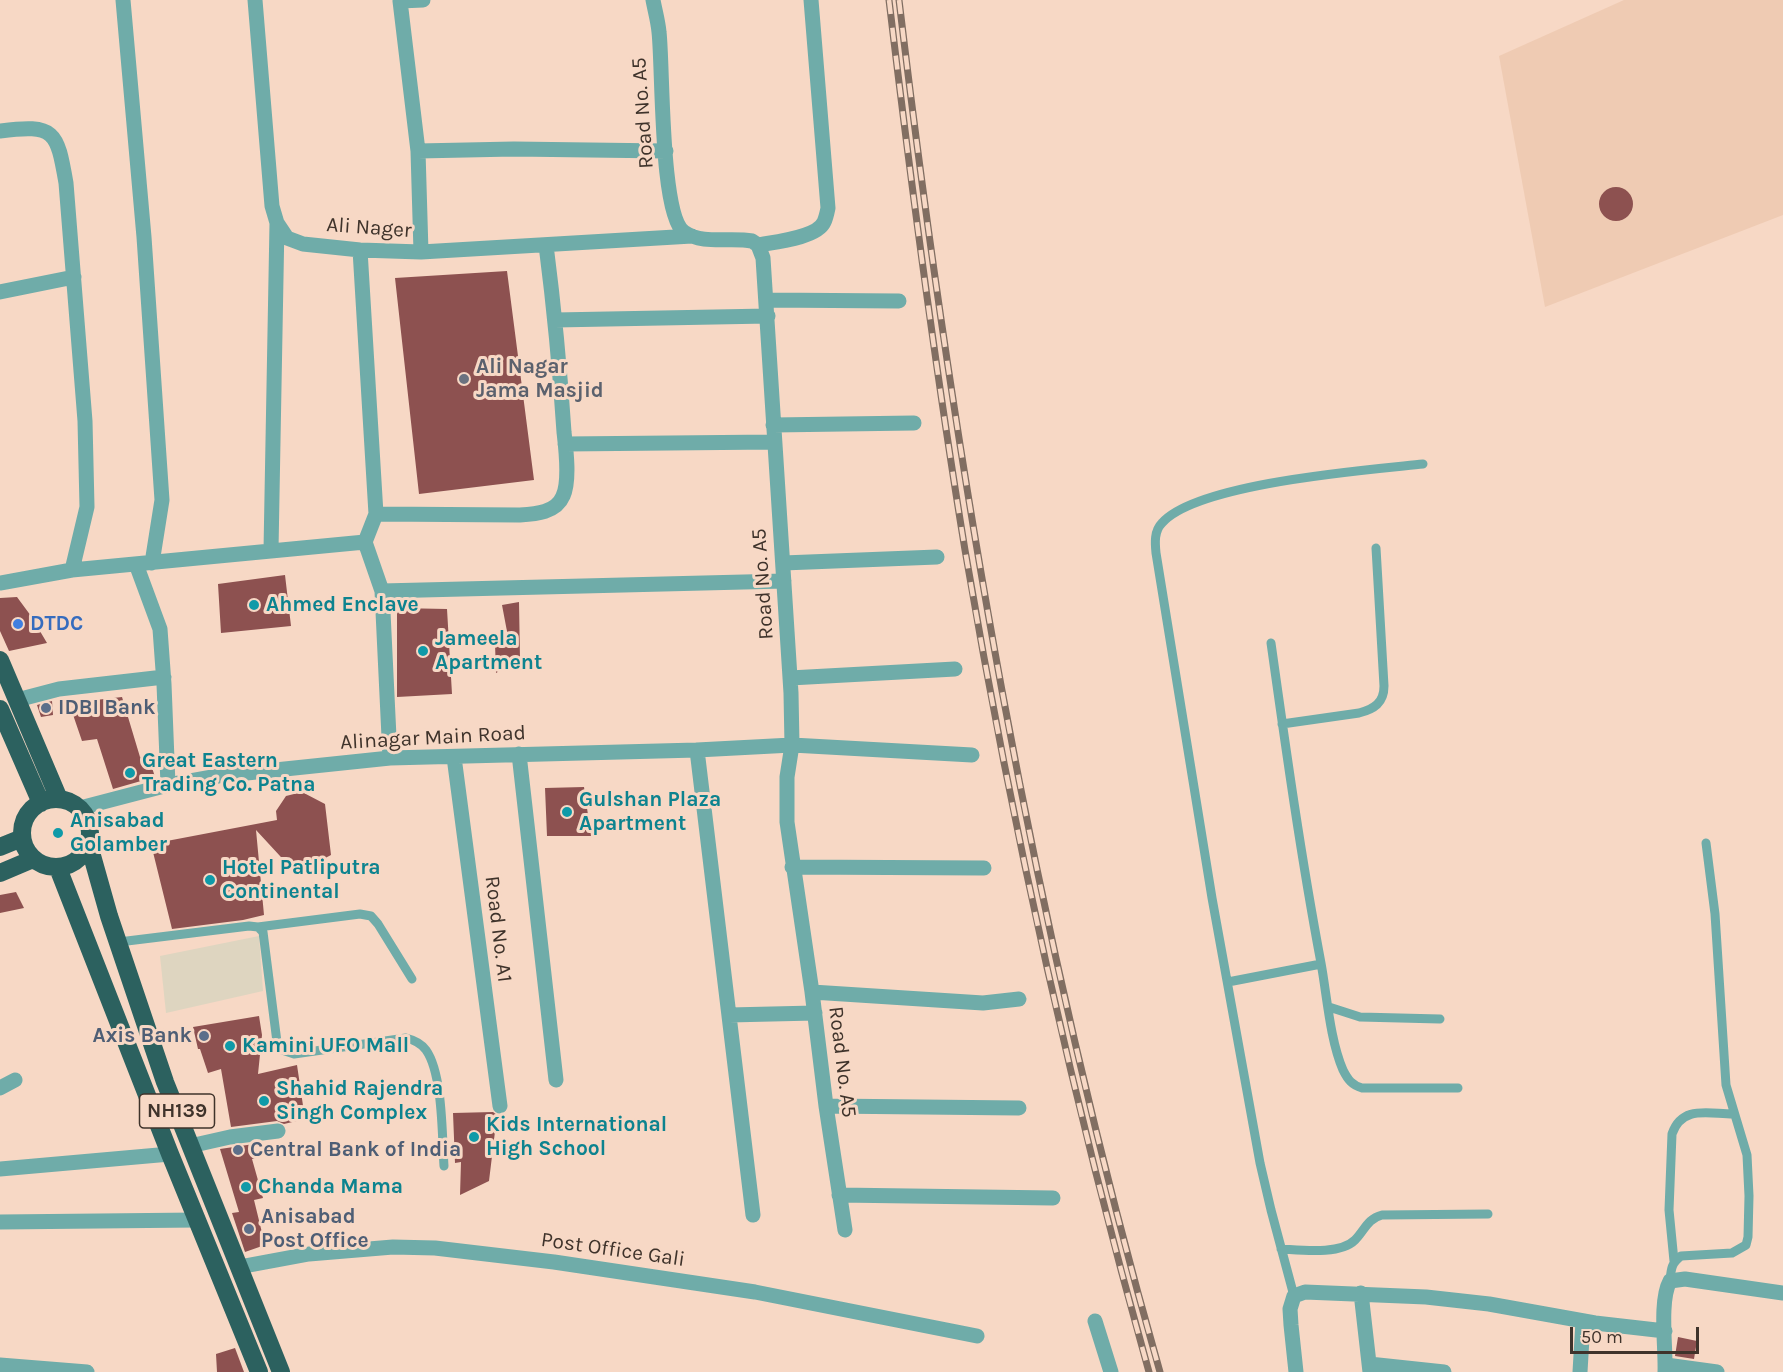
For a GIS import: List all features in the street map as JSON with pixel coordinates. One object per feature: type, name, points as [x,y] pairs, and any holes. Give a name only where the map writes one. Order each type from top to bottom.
[{"type":"highway","points":[[0,660],[59,799]]},
{"type":"highway","points":[[0,709],[41,803]]},
{"type":"highway","points":[[80,808],[59,799],[41,803],[28,814],[23,826],[22,838],[26,850],[33,859],[45,866],[58,868],[71,865],[82,857],[89,845]]},
{"type":"highway","name":"NH139","points":[[80,808],[88,819],[91,832],[89,845],[109,916],[165,1082],[281,1372]]},
{"type":"highway","points":[[0,847],[22,838]]},
{"type":"highway","points":[[0,873],[33,859]]},
{"type":"highway","name":"NH139","points":[[58,868],[170,1154],[259,1372]]},
{"type":"street","points":[[123,0],[144,237],[162,500],[152,563]]},
{"type":"street","points":[[255,0],[272,207],[277,223],[271,550]]},
{"type":"street","points":[[421,252],[418,151],[400,0],[423,0]]},
{"type":"street","name":"Road No. A5","points":[[653,0],[659,32],[671,207],[676,223],[682,231],[692,236]]},
{"type":"street","points":[[692,236],[743,240],[758,245],[799,237],[824,224],[828,208],[811,0]]},
{"type":"street","points":[[0,131],[38,129],[51,134],[59,147],[66,183],[85,421],[87,507],[72,570]]},
{"type":"street","points":[[418,151],[514,149],[666,151]]},
{"type":"street","name":"Ali Nager","points":[[277,223],[287,238],[303,244],[360,250],[421,252],[692,236]]},
{"type":"street","points":[[376,514],[519,515],[540,513],[555,507],[563,496],[566,479],[565,444],[555,320],[546,245]]},
{"type":"street","name":"Road No. A5","points":[[758,245],[763,258],[767,308],[790,678],[792,745],[786,799],[792,867],[845,1230]]},
{"type":"street","points":[[360,250],[376,514],[365,542],[382,591],[390,758]]},
{"type":"street","points":[[0,292],[74,277]]},
{"type":"street","points":[[555,320],[899,301]]},
{"type":"street","points":[[773,425],[914,423]]},
{"type":"street","points":[[565,444],[774,442]]},
{"type":"street","points":[[0,583],[72,570],[365,542]]},
{"type":"street","points":[[783,563],[937,556]]},
{"type":"street","points":[[136,564],[160,629],[168,785]]},
{"type":"street","points":[[382,591],[784,581]]},
{"type":"street","points":[[790,678],[956,669]]},
{"type":"street","points":[[17,700],[59,688],[164,676]]},
{"type":"street","name":"Alinagar Main Road","points":[[80,808],[168,785],[219,776],[390,758],[697,750],[792,745],[972,755]]},
{"type":"street","points":[[697,750],[753,1215]]},
{"type":"street","points":[[519,754],[556,1080]]},
{"type":"street","name":"Road No. A1","points":[[454,757],[500,1106]]},
{"type":"street","points":[[792,867],[984,868]]},
{"type":"street","points":[[812,992],[983,1003],[1019,999]]},
{"type":"street","points":[[729,1015],[815,1013]]},
{"type":"street","points":[[0,1088],[15,1080]]},
{"type":"street","points":[[826,1106],[1019,1108]]},
{"type":"street","points":[[190,1146],[230,1137],[278,1131]]},
{"type":"street","points":[[0,1169],[170,1154]]},
{"type":"street","points":[[839,1195],[1053,1198]]},
{"type":"street","points":[[0,1222],[197,1220]]},
{"type":"street","name":"Post Office Gali","points":[[239,1267],[339,1251],[393,1247],[445,1248],[732,1288],[977,1336]]},
{"type":"street","points":[[1717,1372],[1665,1369],[1664,1302],[1666,1288],[1670,1281],[1684,1279],[1783,1293]]},
{"type":"street","points":[[1296,1372],[1290,1309],[1294,1296],[1305,1292],[1426,1297],[1489,1304],[1583,1321],[1665,1330]]},
{"type":"street","points":[[1361,1293],[1370,1368],[1436,1372]]},
{"type":"street","points":[[1095,1321],[1111,1372]]},
{"type":"street","points":[[1580,1372],[1583,1321]]},
{"type":"street","points":[[0,1365],[87,1372]]},
{"type":"lane","points":[[1294,1296],[1260,1163],[1210,886],[1156,553],[1156,532],[1167,517],[1180,510],[1233,492],[1302,479],[1423,464]]},
{"type":"lane","points":[[1282,724],[1368,711],[1381,702],[1384,686],[1376,548]]},
{"type":"lane","points":[[1271,643],[1292,797],[1338,1056],[1349,1080],[1355,1086],[1373,1089],[1458,1088]]},
{"type":"lane","points":[[1674,1261],[1681,1256],[1732,1253],[1746,1245],[1748,1237],[1747,1155],[1726,1085],[1715,914],[1706,843]]},
{"type":"lane","points":[[119,942],[360,914],[371,916],[378,924],[412,979]]},
{"type":"lane","points":[[258,927],[264,932],[277,1042],[282,1050],[294,1054],[406,1038],[417,1042],[426,1050],[435,1071],[444,1166]]},
{"type":"lane","points":[[1228,982],[1321,964]]},
{"type":"lane","points":[[1329,1007],[1360,1017],[1440,1019]]},
{"type":"lane","points":[[1670,1281],[1674,1261],[1669,1210],[1672,1134],[1681,1117],[1689,1114],[1733,1114]]},
{"type":"lane","points":[[1281,1249],[1336,1249],[1347,1246],[1355,1240],[1367,1223],[1374,1217],[1382,1215],[1488,1214]]},
{"type":"shaded area","points":[[1624,0],[1783,0],[1783,215],[1545,307],[1499,56]]},
{"type":"shaded area","points":[[259,936],[263,991],[166,1013],[160,956]]},
{"type":"building","points":[[1616,187],[1628,192],[1633,204],[1628,216],[1616,221],[1604,216],[1599,204],[1604,192]]},
{"type":"building","name":"Ali Nagar Jama Masjid","points":[[507,271],[534,480],[419,494],[395,278]]},
{"type":"building","name":"Ahmed Enclave","points":[[285,575],[291,626],[221,633],[218,584]]},
{"type":"building","name":"DTDC","points":[[17,597],[47,643],[9,651],[0,631],[0,598]]},
{"type":"building","points":[[519,602],[520,659],[496,673],[495,644],[509,642],[502,605]]},
{"type":"building","name":"Jameela Apartment","points":[[397,608],[447,609],[452,694],[397,697]]},
{"type":"building","points":[[122,697],[140,757],[148,755],[155,777],[113,789],[97,739],[82,741],[69,703]]},
{"type":"building","name":"IDBI Bank","points":[[52,701],[53,715],[41,717],[37,705]]},
{"type":"building","name":"Gulshan Plaza Apartment","points":[[584,787],[591,836],[547,836],[545,788]]},
{"type":"building","name":"Hotel Patliputra Continental","points":[[302,792],[325,804],[331,855],[312,865],[292,869],[256,830],[264,915],[172,929],[151,844],[277,820],[276,811],[286,796]]},
{"type":"building","points":[[16,892],[24,908],[0,913],[0,895]]},
{"type":"building","points":[[259,1016],[262,1035],[258,1074],[297,1065],[305,1119],[284,1124],[277,1121],[231,1127],[221,1069],[208,1073],[200,1049],[198,1049],[193,1027]]},
{"type":"building","name":"Kids International High School","points":[[493,1112],[497,1115],[489,1181],[460,1195],[461,1162],[455,1163],[453,1113]]},
{"type":"building","points":[[254,1144],[259,1157],[252,1159],[263,1198],[254,1200],[265,1245],[245,1252],[232,1213],[239,1212],[220,1149]]},
{"type":"building","points":[[1678,1337],[1697,1341],[1694,1359],[1675,1356]]},
{"type":"building","points":[[235,1348],[244,1372],[217,1372],[216,1354]]},
{"type":"railway","points":[[889,0],[934,344],[983,653],[1046,963],[1095,1168],[1149,1372]]},
{"type":"railway","points":[[899,0],[945,346],[1002,691],[1073,1034],[1114,1203],[1160,1372]]},
{"type":"place","name":"Ali Nagar Jama Masjid","points":[[464,379]]},
{"type":"place","name":"Ahmed Enclave","points":[[254,605]]},
{"type":"place","name":"DTDC","points":[[18,624]]},
{"type":"place","name":"Jameela Apartment","points":[[423,651]]},
{"type":"place","name":"IDBI Bank","points":[[46,708]]},
{"type":"place","name":"Great Eastern Trading Co. Patna","points":[[130,773]]},
{"type":"place","name":"Gulshan Plaza Apartment","points":[[567,812]]},
{"type":"place","name":"Anisabad Golamber","points":[[58,833]]},
{"type":"place","name":"Hotel Patliputra Continental","points":[[210,880]]},
{"type":"place","name":"Axis Bank","points":[[204,1036]]},
{"type":"place","name":"Kamini UFO Mall","points":[[230,1046]]},
{"type":"place","name":"Shahid Rajendra Singh Complex","points":[[264,1101]]},
{"type":"place","name":"Kids International High School","points":[[474,1137]]},
{"type":"place","name":"Central Bank of India","points":[[238,1150]]},
{"type":"place","name":"Chanda Mama","points":[[246,1187]]},
{"type":"place","name":"Anisabad Post Office","points":[[249,1229]]}]
